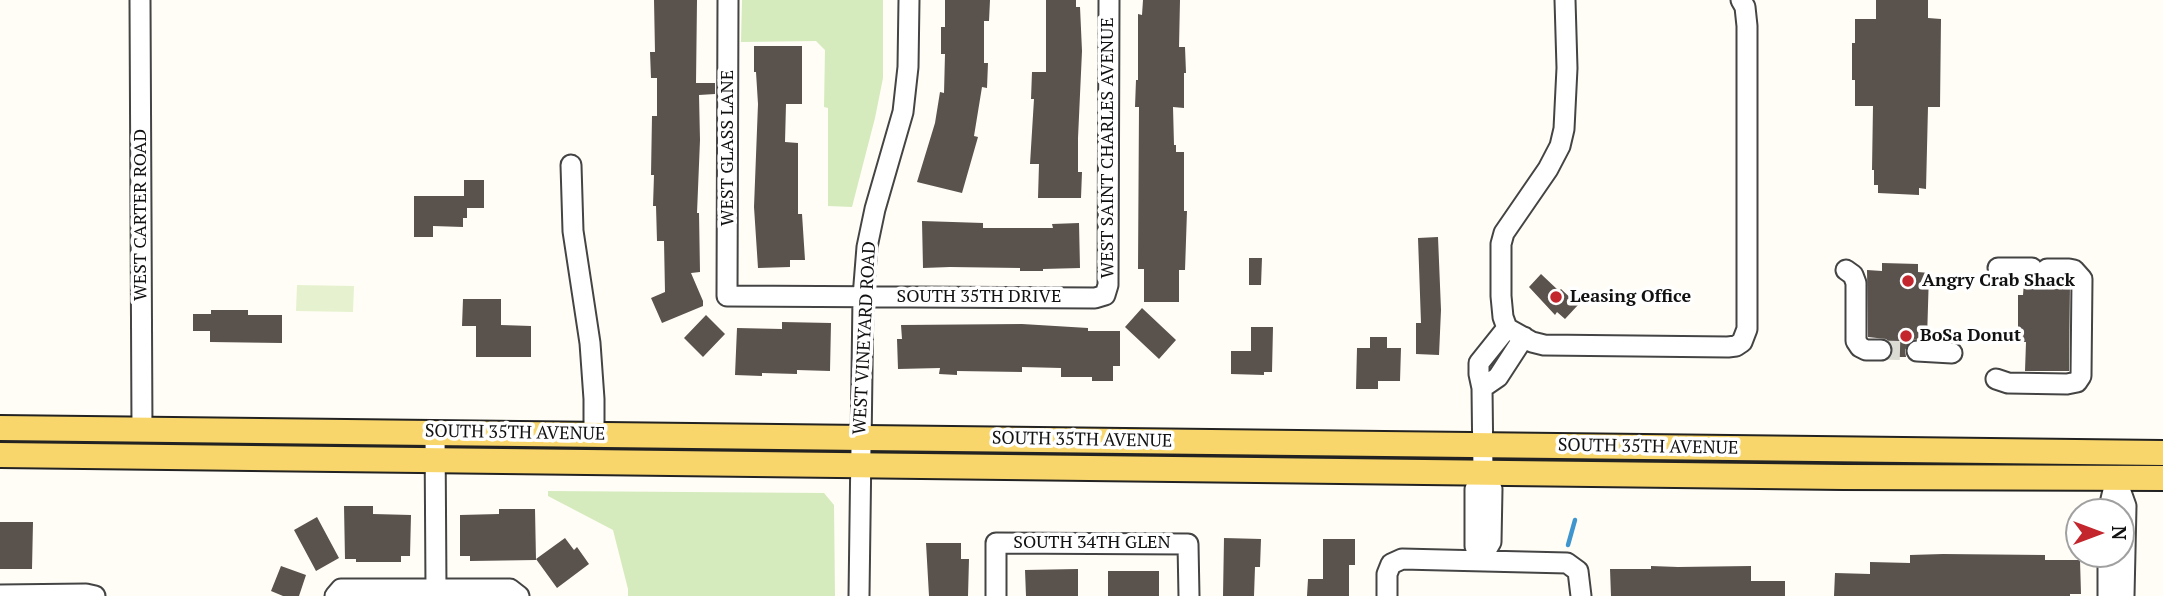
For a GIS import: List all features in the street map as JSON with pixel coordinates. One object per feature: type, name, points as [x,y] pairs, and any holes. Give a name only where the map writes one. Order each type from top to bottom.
[{"type":"main road","name":"SOUTH 35TH AVENUE","points":[[0,428],[2163,453]]},
{"type":"main road","name":"SOUTH 35TH AVENUE","points":[[0,455],[1843,477],[2163,478]]},
{"type":"street","name":"WEST CARTER ROAD","points":[[140,0],[142,429]]},
{"type":"street","name":"WEST GLASS LANE","points":[[727,296],[729,0]]},
{"type":"street","name":"WEST VINEYARD ROAD","points":[[859,596],[863,296],[867,247],[903,112],[908,67],[909,0]]},
{"type":"street","name":"WEST SAINT CHARLES AVENUE","points":[[1105,295],[1108,285],[1109,0]]},
{"type":"street","points":[[1565,0],[1567,68],[1564,129],[1560,146],[1548,169],[1504,233],[1501,244],[1503,317],[1515,333],[1544,345],[1728,347],[1742,342],[1747,329],[1747,26],[1745,7],[1741,0]]},
{"type":"street","points":[[571,165],[573,231],[590,343],[594,434]]},
{"type":"street","points":[[1996,379],[2008,383],[2067,384],[2077,382],[2081,376],[2082,279],[2074,270],[2069,269],[1998,268]]},
{"type":"street","points":[[1846,270],[1853,275],[1856,283],[1856,341],[1866,350],[1881,350]]},
{"type":"street","name":"SOUTH 35TH DRIVE","points":[[727,296],[1095,298],[1105,295]]},
{"type":"street","points":[[1480,561],[1491,542],[1492,489],[1483,472],[1479,363],[1515,333]]},
{"type":"street","points":[[1917,351],[1952,353]]},
{"type":"street","points":[[435,432],[436,589]]},
{"type":"street","points":[[2111,498],[2116,478]]},
{"type":"street","points":[[2116,478],[2123,498]]},
{"type":"street","name":"SOUTH 34TH GLEN","points":[[996,596],[996,543],[1188,544],[1189,596]]},
{"type":"street","points":[[1387,596],[1387,574],[1391,564],[1402,559],[1567,563],[1578,571],[1581,596]]},
{"type":"street","points":[[2108,568],[2108,596]]},
{"type":"street","points":[[2123,568],[2124,596]]},
{"type":"street","points":[[335,596],[341,589],[510,589],[519,596]]},
{"type":"street","points":[[0,595],[95,596]]},
{"type":"green space","points":[[742,0],[883,0],[883,78],[852,207],[828,206],[825,50],[816,41],[741,42]]},
{"type":"green space","points":[[297,285],[354,286],[353,312],[296,311]]},
{"type":"green space","points":[[548,491],[824,493],[834,505],[835,596],[628,596],[613,530],[548,496]]},
{"type":"building","points":[[654,0],[697,0],[696,83],[715,83],[715,94],[699,95],[697,213],[700,272],[691,273],[703,306],[662,323],[651,298],[665,292],[664,241],[657,241],[656,206],[653,206],[654,175],[651,175],[652,116],[657,116],[657,78],[651,78],[650,52],[655,52]]},
{"type":"building","points":[[945,0],[990,0],[989,21],[984,21],[984,63],[988,63],[987,88],[982,87],[974,136],[978,137],[962,193],[917,182],[935,123],[940,92],[944,93],[945,54],[941,54],[941,27],[945,27]]},
{"type":"building","points":[[1046,0],[1076,0],[1076,7],[1080,7],[1082,51],[1078,172],[1082,172],[1081,198],[1038,198],[1039,164],[1030,164],[1034,99],[1031,99],[1032,72],[1046,72]]},
{"type":"building","points":[[1143,0],[1180,0],[1179,47],[1185,47],[1186,73],[1184,108],[1173,107],[1174,145],[1176,152],[1184,152],[1184,211],[1187,211],[1185,270],[1179,270],[1179,302],[1144,302],[1144,269],[1138,269],[1139,107],[1135,107],[1138,80],[1138,14],[1142,15]]},
{"type":"building","points":[[1876,0],[1928,0],[1928,18],[1941,19],[1940,107],[1928,107],[1926,189],[1919,188],[1919,195],[1878,193],[1872,170],[1873,106],[1855,106],[1852,43],[1855,43],[1855,19],[1876,19]]},
{"type":"building","points":[[754,46],[802,46],[802,104],[786,104],[785,142],[798,143],[798,214],[802,214],[805,260],[790,260],[790,267],[758,268],[754,207],[758,104]]},
{"type":"building","points":[[464,180],[484,180],[484,208],[467,208],[463,227],[433,226],[433,237],[414,237],[414,196],[464,196]]},
{"type":"building","points":[[922,221],[983,223],[983,228],[1053,228],[1052,224],[1079,223],[1080,268],[1020,271],[1020,268],[923,268]]},
{"type":"building","points":[[1438,237],[1441,310],[1439,355],[1416,354],[1416,323],[1421,323],[1418,238]]},
{"type":"building","points":[[1249,258],[1262,258],[1261,285],[1249,285]]},
{"type":"building","points":[[1882,263],[1918,264],[1918,272],[1929,273],[1927,339],[1911,340],[1905,350],[1906,357],[1891,357],[1892,345],[1886,339],[1868,337],[1867,270],[1882,271]]},
{"type":"building","name":"Leasing Office","points":[[1541,274],[1578,305],[1565,319],[1557,312],[1555,315],[1529,287]]},
{"type":"building","points":[[2039,278],[2047,281],[2068,281],[2070,284],[2069,371],[2025,371],[2026,342],[2018,342],[2018,295],[2023,295],[2024,282]]},
{"type":"building","points":[[463,299],[501,299],[501,325],[531,326],[531,357],[476,357],[476,326],[462,326]]},
{"type":"building","points":[[1142,308],[1176,340],[1159,359],[1125,327]]},
{"type":"building","points":[[211,310],[248,310],[248,315],[282,315],[282,343],[210,342],[210,331],[193,331],[193,314],[211,314]]},
{"type":"building","points":[[706,315],[725,334],[703,357],[684,338]]},
{"type":"building","points":[[782,322],[831,323],[830,371],[797,370],[797,374],[735,375],[737,328],[782,329]]},
{"type":"building","points":[[1022,324],[1088,328],[1088,331],[1120,331],[1120,366],[1113,366],[1113,381],[1092,381],[1092,377],[1061,377],[1061,368],[1022,367],[1022,372],[957,371],[957,375],[939,374],[940,368],[898,369],[897,339],[902,339],[901,325]]},
{"type":"building","points":[[1251,327],[1273,327],[1272,372],[1264,372],[1264,375],[1231,374],[1231,351],[1251,351]]},
{"type":"building","points":[[1370,337],[1387,337],[1387,348],[1401,348],[1400,381],[1378,381],[1378,389],[1356,389],[1357,348],[1370,348]]},
{"type":"building","points":[[344,506],[373,506],[373,514],[411,515],[410,556],[401,556],[401,562],[356,562],[356,559],[345,559]]},
{"type":"building","points":[[499,509],[535,509],[536,560],[470,561],[470,556],[460,556],[460,515],[499,514]]},
{"type":"building","points":[[317,517],[339,558],[316,571],[294,530]]},
{"type":"building","points":[[0,522],[33,522],[32,569],[0,569]]},
{"type":"building","points":[[565,538],[574,550],[577,547],[589,564],[557,588],[536,559]]},
{"type":"building","points":[[1224,538],[1261,539],[1260,567],[1255,567],[1254,596],[1223,596]]},
{"type":"building","points":[[1323,539],[1355,539],[1355,565],[1349,565],[1349,596],[1307,596],[1308,579],[1323,579]]},
{"type":"building","points":[[926,543],[961,543],[961,559],[969,559],[968,596],[929,596]]},
{"type":"building","points":[[1910,555],[2045,555],[2045,560],[2065,560],[2065,568],[2080,568],[2081,594],[1834,596],[1835,573],[1870,574],[1870,562],[1910,563]]},
{"type":"building","points":[[281,566],[306,575],[299,596],[283,596],[271,591]]},
{"type":"building","points":[[1651,566],[1751,566],[1751,581],[1785,581],[1785,596],[1611,596],[1610,569],[1651,569]]},
{"type":"building","points":[[1078,569],[1078,596],[1026,596],[1025,570]]},
{"type":"building","points":[[1108,571],[1159,571],[1159,596],[1108,596]]},
{"type":"waterway","points":[[1568,545],[1575,520]]},
{"type":"tunnel","points":[[1881,350],[1917,351]]},
{"type":"place","name":"Angry Crab Shack","points":[[1908,281]]},
{"type":"place","name":"Leasing Office","points":[[1556,297]]},
{"type":"place","name":"BoSa Donut","points":[[1906,336]]}]
